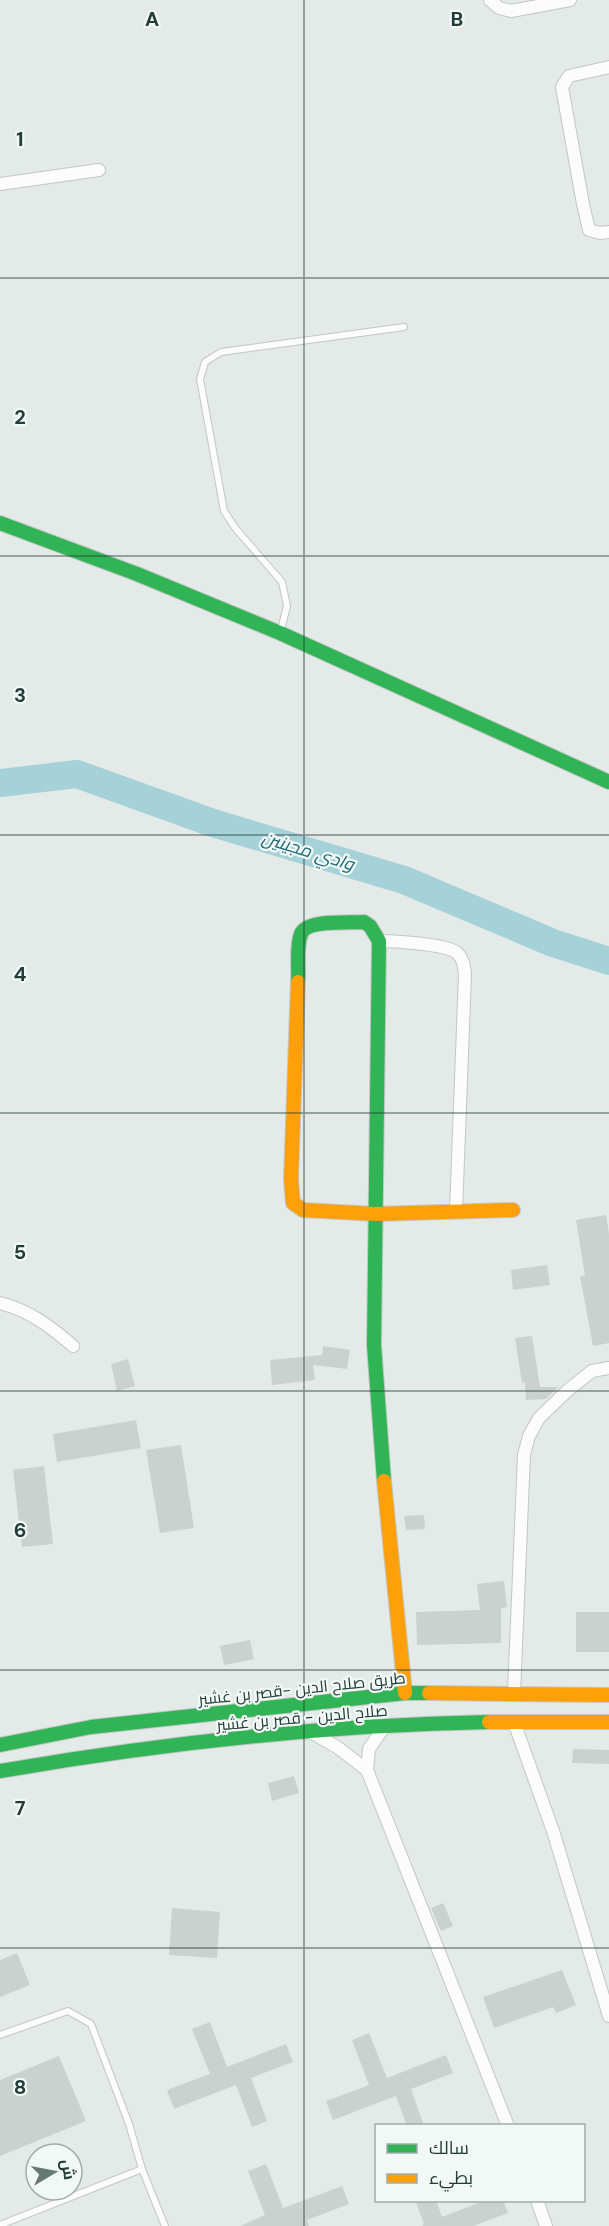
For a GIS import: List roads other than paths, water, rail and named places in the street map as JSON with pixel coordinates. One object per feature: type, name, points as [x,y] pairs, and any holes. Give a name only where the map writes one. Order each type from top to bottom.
[{"type":"main road","points":[[0,523],[137,574],[280,633],[609,782]]},
{"type":"main road","points":[[405,1693],[389,1538],[377,1389],[373,1302],[376,1214],[379,941],[370,926],[364,922],[313,924],[301,930],[291,1179],[293,1203],[303,1210],[376,1214],[513,1210]]},
{"type":"main road","name":"طريق صلاح الدين -قصر بن غشير","points":[[0,1745],[91,1727],[405,1693],[609,1695]]},
{"type":"main road","name":"صلاح الدين - قصر بن غشير","points":[[0,1771],[92,1754],[306,1731],[514,1722],[609,1722]]},
{"type":"street","points":[[490,0],[500,8],[511,11],[570,0]]},
{"type":"street","points":[[609,67],[569,76],[562,87],[583,204],[590,230],[600,233],[609,232]]},
{"type":"street","points":[[0,184],[99,170]]},
{"type":"street","points":[[379,941],[445,948],[456,952],[462,959],[465,974],[456,1212]]},
{"type":"street","points":[[0,1303],[24,1311],[48,1325],[73,1346]]},
{"type":"street","points":[[514,1694],[524,1455],[529,1436],[539,1418],[567,1390],[592,1371],[609,1368]]},
{"type":"street","points":[[514,1722],[553,1831],[609,2016]]},
{"type":"street","points":[[384,1726],[369,1749],[367,1770],[507,2124]]},
{"type":"street","points":[[306,1731],[338,1747],[367,1770]]},
{"type":"street","points":[[538,2202],[546,2226]]},
{"type":"lane","points":[[280,633],[287,606],[282,582],[236,529],[225,510],[200,380],[205,362],[221,352],[404,327]]},
{"type":"lane","points":[[0,2035],[68,2011],[91,2024],[129,2124],[142,2169],[165,2226]]},
{"type":"lane","points":[[0,2225],[142,2169]]},
{"type":"waterway","name":"وادي مجينين","points":[[0,783],[77,774],[213,823],[404,880],[553,943],[609,961]]}]
